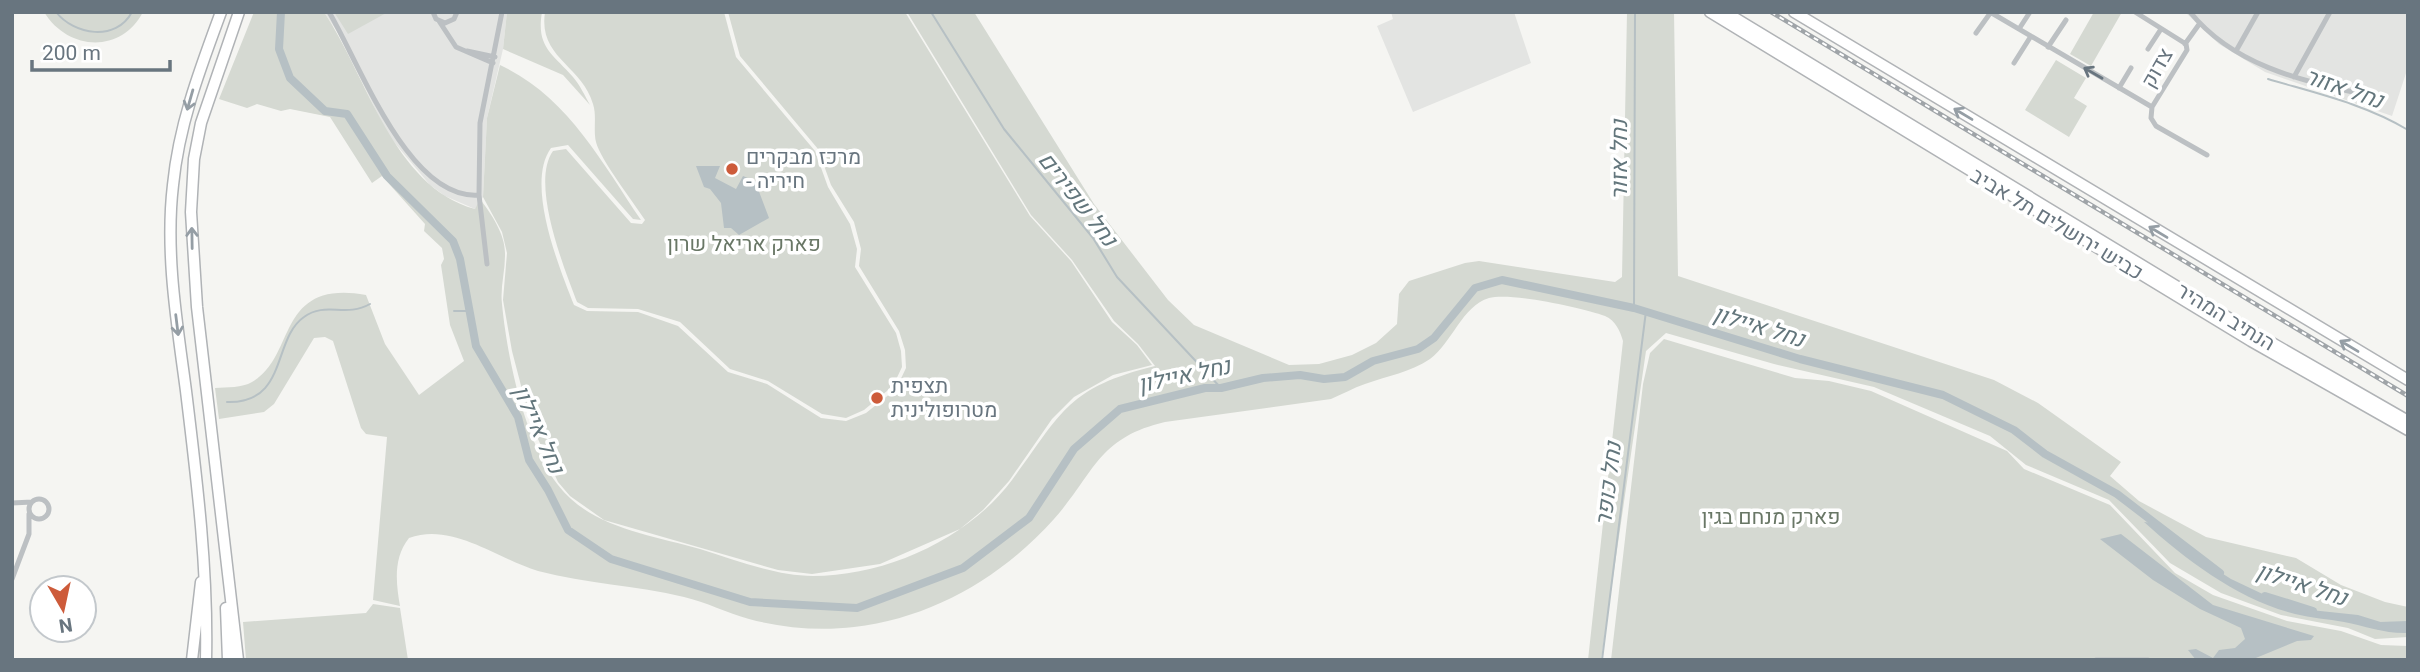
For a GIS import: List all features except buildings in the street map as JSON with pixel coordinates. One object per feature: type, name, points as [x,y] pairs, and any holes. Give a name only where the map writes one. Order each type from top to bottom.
[{"type":"highway","points":[[206,660],[207,580],[173,285],[172,188],[185,117],[221,12]]},
{"type":"highway","points":[[238,660],[197,307],[191,212],[196,145],[215,78],[239,12]]},
{"type":"highway","points":[[215,78],[245,12]]},
{"type":"highway","name":"כביש ירושלים תל אביב","points":[[1710,12],[2250,341],[2408,430]]},
{"type":"highway","name":"הנתיב המהיר","points":[[1725,12],[2231,320],[2408,421]]},
{"type":"highway","points":[[1794,12],[2408,380]]},
{"type":"highway","points":[[212,427],[225,571],[228,660]]},
{"type":"highway","points":[[191,435],[201,583],[192,660]]},
{"type":"street","points":[[329,12],[386,120],[415,161],[451,193],[479,195]]},
{"type":"street","points":[[433,12],[454,45],[494,60]]},
{"type":"street","points":[[487,264],[479,195],[480,123],[502,12]]},
{"type":"street","points":[[1976,33],[1990,12],[2152,107],[2151,118],[2156,126],[2207,155]]},
{"type":"street","points":[[2019,29],[2030,12]]},
{"type":"street","points":[[2135,12],[2186,44]]},
{"type":"street","points":[[2190,12],[2236,51],[2262,67],[2362,94]]},
{"type":"street","points":[[2236,51],[2258,12]]},
{"type":"street","points":[[2294,77],[2330,12]]},
{"type":"street","points":[[439,21],[445,23],[455,15]]},
{"type":"street","points":[[454,45],[447,33],[455,15]]},
{"type":"street","points":[[2048,47],[2066,20]]},
{"type":"street","name":"צדוק","points":[[2152,107],[2200,23]]},
{"type":"street","points":[[2148,49],[2161,29]]},
{"type":"street","points":[[2014,63],[2031,36]]},
{"type":"street","points":[[2119,88],[2131,68]]},
{"type":"street","points":[[12,579],[29,534],[48,513],[49,507],[42,499],[13,503]]},
{"type":"street","points":[[29,534],[32,502]]},
{"type":"street","points":[[13,503],[40,520]]},
{"type":"street","points":[[2096,660],[2148,660]]},
{"type":"shaded area","points":[[324,12],[507,12],[503,49],[487,118],[483,197],[475,209],[445,196],[430,185],[388,135],[338,33]]},
{"type":"shaded area","points":[[1391,12],[1514,12],[1531,63],[1413,112],[1377,26],[1393,19]]},
{"type":"shaded area","points":[[2185,12],[2408,12],[2408,67],[2392,116],[2265,72],[2219,44]]},
{"type":"shaded area","points":[[696,166],[720,166],[715,178],[736,189],[743,176],[755,181],[769,218],[739,235],[731,228],[724,228],[721,203],[710,189],[704,187]]},
{"type":"shaded area","points":[[2144,522],[2153,523],[2179,546],[2231,579],[2292,608],[2358,615],[2400,628],[2408,626],[2408,633],[2384,631],[2274,608],[2214,577]]},
{"type":"shaded area","points":[[2121,534],[2213,605],[2314,636],[2311,640],[2297,641],[2251,660],[2196,660],[2188,650],[2196,649],[2213,658],[2219,650],[2235,648],[2245,639],[2241,628],[2200,609],[2153,580],[2100,539]]},
{"type":"green space","points":[[44,12],[143,12],[122,35],[108,41],[94,42],[66,34],[54,25]]},
{"type":"green space","points":[[254,12],[324,12],[385,126],[403,154],[423,178],[447,197],[475,209],[480,199],[489,212],[501,233],[505,248],[502,304],[513,373],[527,423],[546,467],[572,500],[605,520],[642,534],[770,570],[813,576],[869,569],[923,550],[949,536],[973,520],[994,501],[1069,406],[1102,384],[1155,366],[1138,344],[1114,321],[1072,260],[1031,215],[907,12],[974,12],[1094,204],[1168,300],[1194,325],[1289,365],[1319,364],[1352,355],[1376,343],[1397,324],[1399,294],[1409,281],[1465,263],[1479,261],[1615,282],[1622,277],[1627,12],[1674,12],[1678,276],[1994,380],[2038,403],[2121,462],[2110,476],[2139,501],[2206,537],[2296,558],[2341,585],[2385,602],[2408,607],[2408,637],[2375,639],[2348,628],[2281,615],[2221,593],[2170,563],[2109,500],[2026,465],[1990,436],[1874,387],[1774,364],[1666,333],[1646,351],[1601,660],[1588,660],[1623,341],[1615,323],[1605,316],[1513,297],[1489,298],[1480,302],[1464,317],[1438,352],[1423,363],[1331,399],[1165,422],[1125,437],[1099,459],[1054,519],[1012,559],[964,591],[938,604],[883,622],[828,629],[775,625],[741,617],[684,597],[538,571],[458,538],[425,534],[409,538],[400,554],[397,588],[400,606],[373,600],[387,437],[366,434],[361,428],[333,341],[325,337],[314,338],[274,404],[264,412],[219,419],[215,388],[252,382],[266,370],[276,356],[302,309],[316,298],[337,293],[366,295],[385,344],[419,395],[464,361],[450,325],[441,265],[444,259],[442,248],[424,231],[425,224],[382,176],[372,183],[330,117],[290,109],[281,111],[257,104],[247,108],[219,99]]},
{"type":"green space","points":[[334,12],[388,12],[348,34]]},
{"type":"green space","points":[[507,12],[542,12],[541,34],[547,49],[576,80],[590,105],[563,75],[503,49]]},
{"type":"green space","name":"פארק אריאל שרון","points":[[545,12],[724,12],[736,57],[815,151],[828,187],[850,224],[857,249],[855,267],[896,333],[901,351],[902,367],[893,386],[864,410],[846,418],[822,414],[768,381],[730,369],[680,322],[638,309],[588,308],[577,302],[558,248],[547,204],[547,165],[553,151],[566,149],[631,223],[642,224],[645,220],[599,150],[595,137],[593,104],[580,80],[554,51],[548,40]]},
{"type":"green space","points":[[728,12],[905,12],[1030,216],[1071,261],[1112,322],[1137,345],[1152,365],[1113,375],[1074,397],[1052,419],[1009,481],[983,510],[960,529],[880,564],[812,574],[778,570],[604,520],[570,496],[558,482],[531,424],[512,351],[503,300],[507,253],[502,232],[483,197],[487,118],[500,65],[524,78],[564,112],[596,153],[641,220],[633,219],[568,145],[551,148],[544,164],[543,203],[553,248],[574,305],[587,311],[638,312],[678,326],[728,372],[767,384],[821,418],[846,421],[866,413],[896,389],[906,368],[905,350],[899,331],[859,266],[861,249],[854,222],[831,185],[818,149],[740,56]]},
{"type":"green space","points":[[2094,12],[2122,12],[2091,66],[2070,54]]},
{"type":"green space","points":[[2056,60],[2086,78],[2074,98],[2087,106],[2069,137],[2025,110]]},
{"type":"green space","name":"פארק מנחם בגין","points":[[1664,339],[1795,378],[1829,381],[1871,391],[2007,451],[2024,469],[2110,505],[2175,573],[2213,595],[2287,621],[2341,631],[2381,645],[2408,646],[2408,660],[1611,660],[1643,384],[1650,353]]},
{"type":"green space","points":[[373,604],[400,608],[408,660],[246,660],[243,622],[366,613]]},
{"type":"waterway","name":"נחל איילון","points":[[56,12],[73,26],[95,32],[116,28],[125,22],[132,12]]},
{"type":"waterway","name":"נחל איילון","points":[[281,12],[279,49],[290,78],[325,111],[347,114],[387,176],[453,241],[460,259],[476,346],[518,417],[529,460],[568,530],[611,559],[750,602],[857,608],[963,568],[1029,518],[1074,449],[1120,409],[1205,388],[1221,388],[1263,378],[1300,375],[1324,379],[1345,377],[1373,361],[1418,349],[1434,338],[1475,288],[1502,280],[1634,308],[1800,359],[1943,395],[2014,430],[2045,454],[2117,494],[2220,573]]},
{"type":"waterway","name":"נחל שפירים","points":[[931,12],[1004,129],[1093,238],[1117,277],[1221,388]]},
{"type":"waterway","name":"נחל אזור","points":[[1634,308],[1635,12]]},
{"type":"waterway","name":"נחל אזור","points":[[2268,79],[2357,106],[2408,130]]},
{"type":"waterway","points":[[227,402],[247,400],[260,393],[270,382],[287,340],[304,317],[320,310],[352,310],[370,304]]},
{"type":"waterway","points":[[454,311],[468,311]]},
{"type":"waterway","name":"נחל כופר","points":[[1602,660],[1646,311]]},
{"type":"waterway","name":"נחל איילון","points":[[2265,596],[2313,611]]},
{"type":"waterway","name":"נחל איילון","points":[[2380,626],[2408,625]]},
{"type":"railway","points":[[1771,12],[2408,396]]},
{"type":"place","name":"מרכז מבקרים - חיריה","points":[[732,169]]},
{"type":"place","name":"תצפית מטרופולינית","points":[[877,398]]}]
